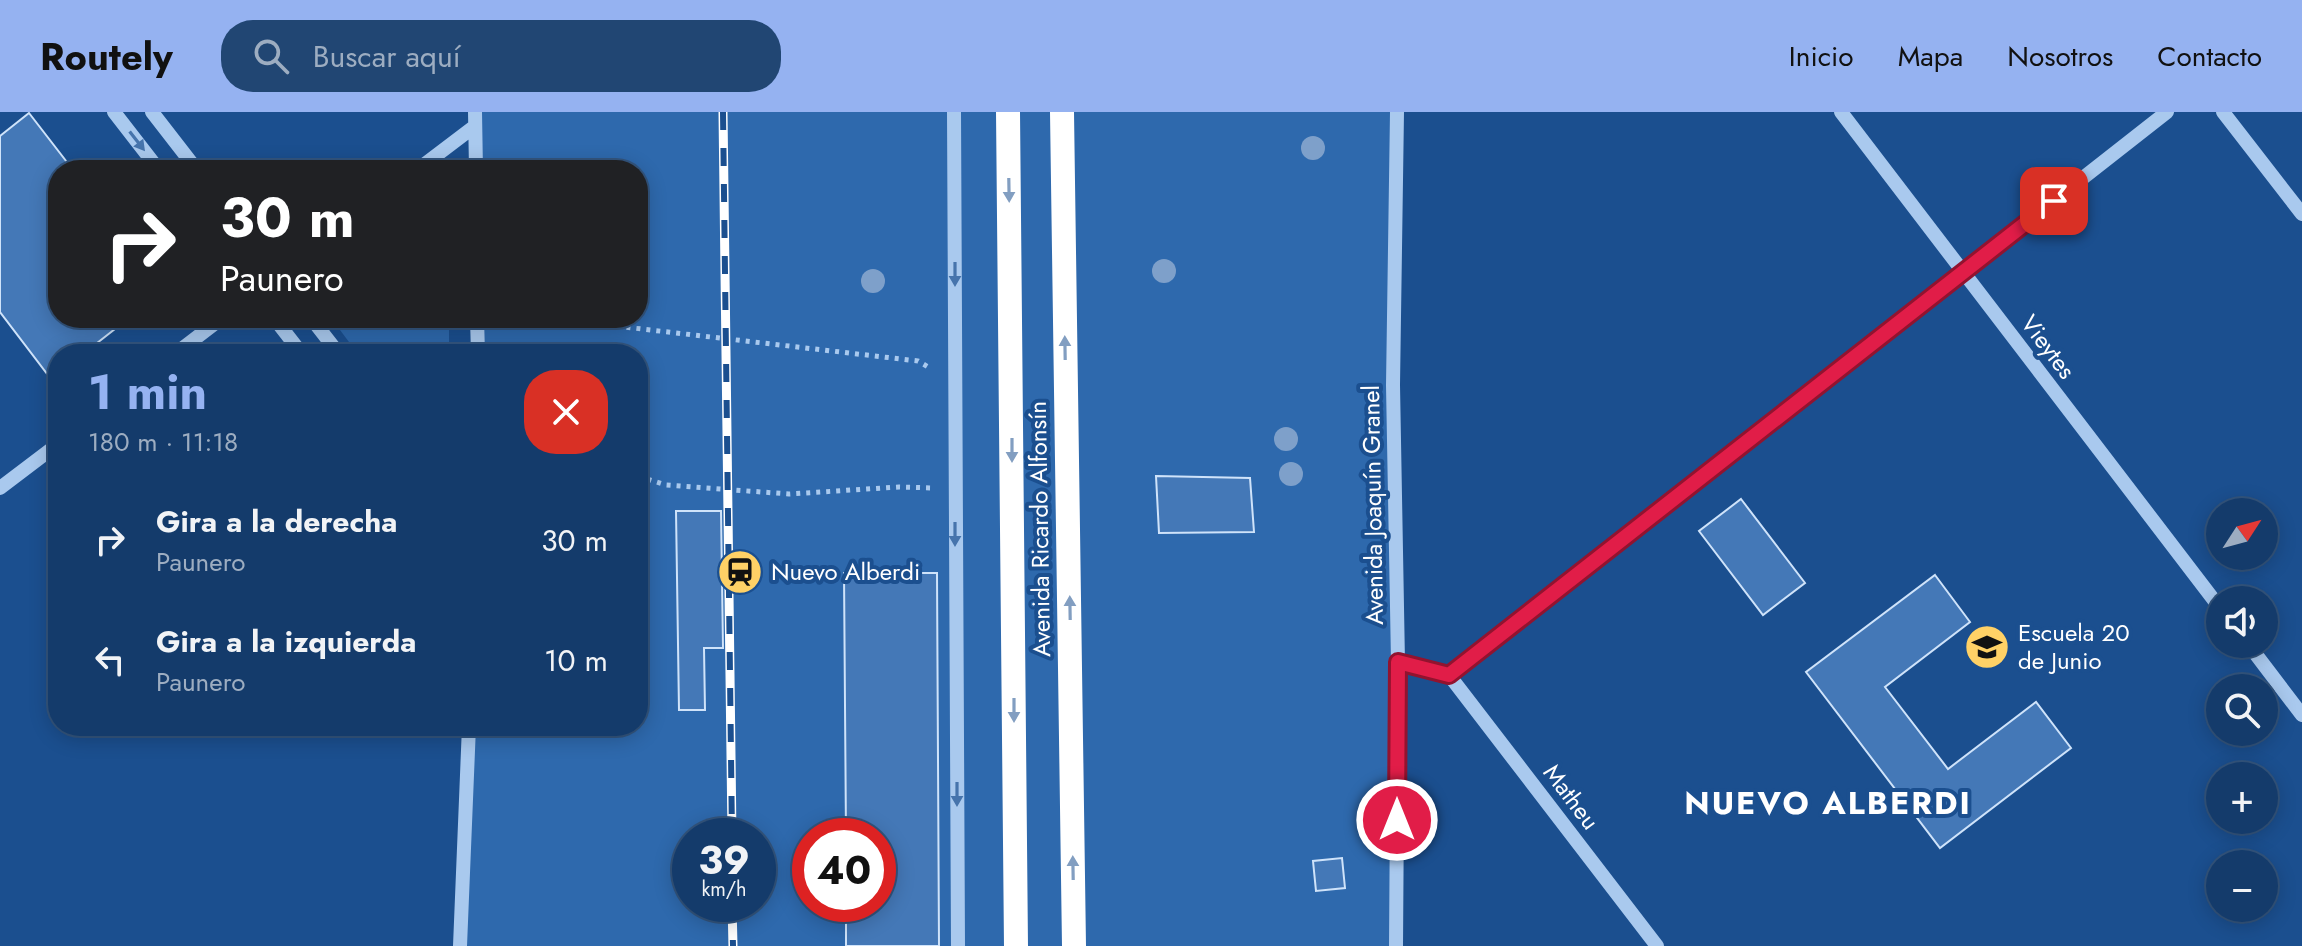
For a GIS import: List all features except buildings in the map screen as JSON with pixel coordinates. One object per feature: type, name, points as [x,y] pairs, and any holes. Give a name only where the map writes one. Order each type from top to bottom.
[{"type":"highway","name":"Avenida Ricardo Alfonsín","points":[[1008,112],[1016,946]]},
{"type":"highway","name":"Avenida Ricardo Alfonsín","points":[[1062,112],[1074,946]]},
{"type":"street","points":[[114,112],[151,160]]},
{"type":"street","points":[[152,112],[189,160]]},
{"type":"street","points":[[954,112],[958,946]]},
{"type":"street","name":"Avenida Joaquín Granel","points":[[1396,946],[1398,662],[1393,385],[1397,112]]},
{"type":"street","name":"Vieytes","points":[[1841,112],[2206,590]]},
{"type":"street","points":[[1398,662],[1449,675],[2167,112]]},
{"type":"street","points":[[2223,112],[2302,214]]},
{"type":"street","points":[[428,160],[475,119]]},
{"type":"street","points":[[475,119],[476,160]]},
{"type":"street","points":[[188,344],[209,328]]},
{"type":"street","points":[[282,328],[294,344]]},
{"type":"street","points":[[319,328],[331,344]]},
{"type":"street","points":[[0,488],[48,452]]},
{"type":"street","points":[[2259,658],[2302,715]]},
{"type":"street","name":"Matheu","points":[[1449,675],[1657,946]]},
{"type":"street","points":[[460,946],[469,736]]},
{"type":"path","points":[[633,328],[918,361],[956,380]]},
{"type":"path","points":[[648,479],[666,485],[789,494],[899,487],[955,489]]},
{"type":"shaded area","points":[[475,112],[1397,112],[1396,946],[460,946],[469,736],[648,736],[648,344],[478,344],[477,328],[648,328],[648,160],[476,160]]},
{"type":"shaded area","points":[[338,328],[449,328],[449,344],[350,344]]},
{"type":"railway","points":[[723,112],[732,818]]},
{"type":"railway","points":[[732,922],[733,946]]},
{"type":"place","name":"Nuevo Alberdi","points":[[740,572]]},
{"type":"place","name":"Escuela 20 de Junio","points":[[1987,647]]},
{"type":"district","name":"NUEVO ALBERDI","points":[[1828,803]]},
{"type":"route","points":[[1397,820],[1398,662],[1449,675],[2054,201]]}]
